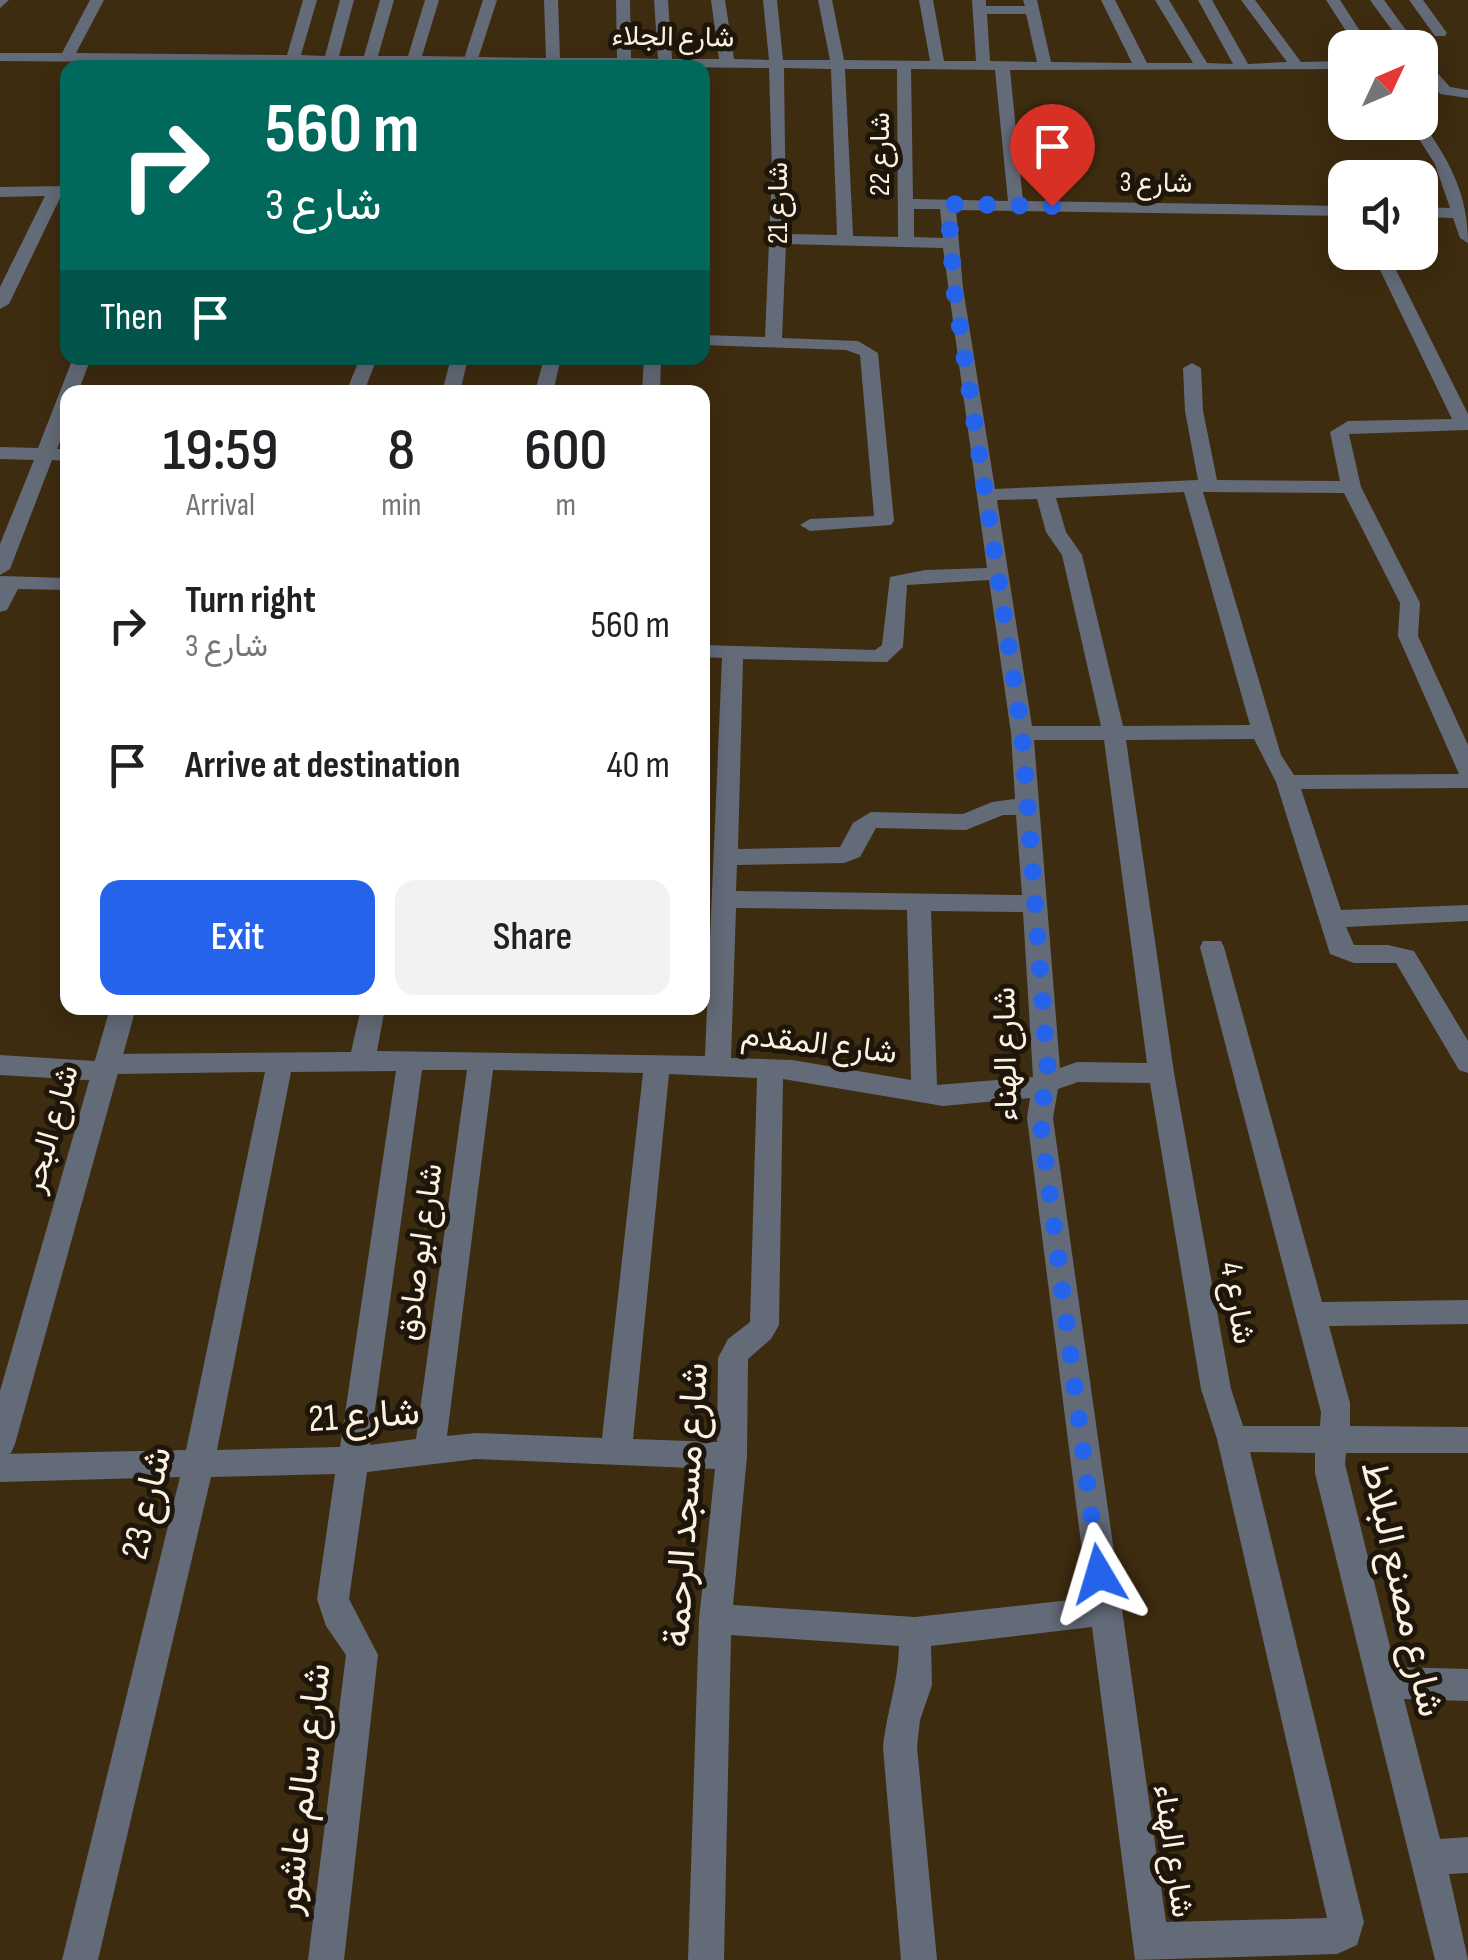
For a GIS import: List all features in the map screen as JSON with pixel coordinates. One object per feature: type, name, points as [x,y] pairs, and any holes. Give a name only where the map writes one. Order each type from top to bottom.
[{"type":"street","points":[[66,58],[97,0]]},
{"type":"street","points":[[294,60],[310,0]]},
{"type":"street","points":[[414,60],[432,0]]},
{"type":"street","points":[[471,60],[490,0]]},
{"type":"street","points":[[544,60],[551,0]]},
{"type":"street","points":[[623,0],[624,60]]},
{"type":"street","points":[[661,0],[665,60]]},
{"type":"street","points":[[718,0],[728,63]]},
{"type":"street","name":"شارع 21","points":[[770,0],[778,64],[779,239],[773,342]]},
{"type":"street","points":[[825,0],[838,64],[845,241]]},
{"type":"street","points":[[926,0],[938,65]]},
{"type":"street","points":[[1108,0],[1142,68]]},
{"type":"street","points":[[1162,0],[1203,68]]},
{"type":"street","points":[[1205,0],[1242,68]]},
{"type":"street","points":[[1248,0],[1296,66]]},
{"type":"street","points":[[1333,0],[1352,30]]},
{"type":"street","points":[[1376,0],[1398,30]]},
{"type":"street","points":[[1416,0],[1440,33]]},
{"type":"street","points":[[984,66],[980,5],[1031,5],[1045,66]]},
{"type":"street","points":[[332,60],[346,6],[385,7],[370,60]]},
{"type":"street","name":"شارع الجلاء","points":[[0,57],[132,60]]},
{"type":"street","name":"شارع الجلاء","points":[[294,60],[370,60]]},
{"type":"street","name":"شارع الجلاء","points":[[710,64],[1142,68],[1328,65]]},
{"type":"street","name":"شارع 22","points":[[904,65],[906,242]]},
{"type":"street","points":[[1002,66],[1016,206]]},
{"type":"street","points":[[1438,81],[1445,90],[1468,94]]},
{"type":"street","points":[[1427,140],[1443,164],[1463,213],[1468,238]]},
{"type":"street","points":[[0,192],[60,192]]},
{"type":"street","points":[[0,304],[60,194]]},
{"type":"street","name":"شارع 3","points":[[905,204],[1328,212]]},
{"type":"street","name":"شارع الهناء","points":[[948,204],[984,495],[1022,733],[1047,1082],[1040,1118],[1151,1950]]},
{"type":"street","points":[[1438,212],[1463,213]]},
{"type":"street","points":[[779,239],[951,243]]},
{"type":"street","points":[[1388,270],[1466,424],[1341,430],[1351,487],[1410,603],[1408,636],[1468,770]]},
{"type":"street","points":[[710,340],[858,346],[869,353],[884,521],[810,525]]},
{"type":"street","points":[[1192,368],[1201,486],[1270,756],[1288,782],[1318,866],[1338,948],[1344,953],[1392,952],[1405,957],[1466,1057]]},
{"type":"street","points":[[0,606],[4,578],[60,416]]},
{"type":"street","points":[[0,454],[60,454]]},
{"type":"street","points":[[984,495],[1201,486],[1351,487]]},
{"type":"street","name":"شارع 4","points":[[1045,492],[1056,532],[1072,555],[1114,732],[1161,1073],[1216,1389],[1232,1439],[1346,1928],[1337,1936],[1151,1950]]},
{"type":"street","points":[[710,651],[880,657],[892,647],[897,581],[925,576],[997,574]]},
{"type":"street","points":[[4,578],[60,583]]},
{"type":"street","points":[[718,1067],[712,943],[724,899],[733,652]]},
{"type":"street","points":[[1022,733],[1263,732]]},
{"type":"street","points":[[1288,782],[1468,781]]},
{"type":"street","points":[[726,857],[844,854],[852,851],[861,828],[871,820],[966,822],[1000,808],[1027,807]]},
{"type":"street","points":[[724,899],[1034,904]]},
{"type":"street","points":[[919,903],[924,1093]]},
{"type":"street","points":[[1330,919],[1468,913]]},
{"type":"street","name":"شارع مصنع البلاط","points":[[1212,948],[1337,1413],[1330,1473],[1453,1960]]},
{"type":"street","name":"شارع البحر","points":[[0,1444],[122,1015]]},
{"type":"street","points":[[362,1062],[372,1015]]},
{"type":"street","name":"شارع المقدم","points":[[0,1066],[104,1068],[481,1060],[657,1064],[818,1073],[924,1093],[987,1094],[1077,1072],[1161,1073]]},
{"type":"street","name":"شارع ابو صادق","points":[[429,1454],[481,1060]]},
{"type":"street","name":"شارع سالم عاشور","points":[[326,1960],[362,1654],[358,1638],[338,1620],[332,1600],[410,1061]]},
{"type":"street","name":"شارع 23","points":[[80,1960],[199,1462],[280,1062]]},
{"type":"street","points":[[616,1452],[657,1064]]},
{"type":"street","name":"شارع مسجد الرحمة","points":[[706,1960],[715,1619],[732,1456],[733,1358],[740,1345],[760,1332],[764,1318],[770,1070]]},
{"type":"street","points":[[1311,1314],[1468,1312]]},
{"type":"street","points":[[1232,1439],[1468,1440]]},
{"type":"street","name":"شارع 21","points":[[0,1468],[354,1460],[476,1446],[732,1456]]},
{"type":"street","points":[[715,1619],[915,1632],[1104,1612]]},
{"type":"street","points":[[915,1632],[915,1685],[903,1720],[900,1747],[919,1960]]},
{"type":"street","points":[[1383,1682],[1468,1685]]},
{"type":"street","points":[[1427,1858],[1468,1855]]},
{"type":"route","points":[[1052,206],[948,204],[954,288],[1022,733],[1048,1072],[1040,1118],[1099,1574]]}]
